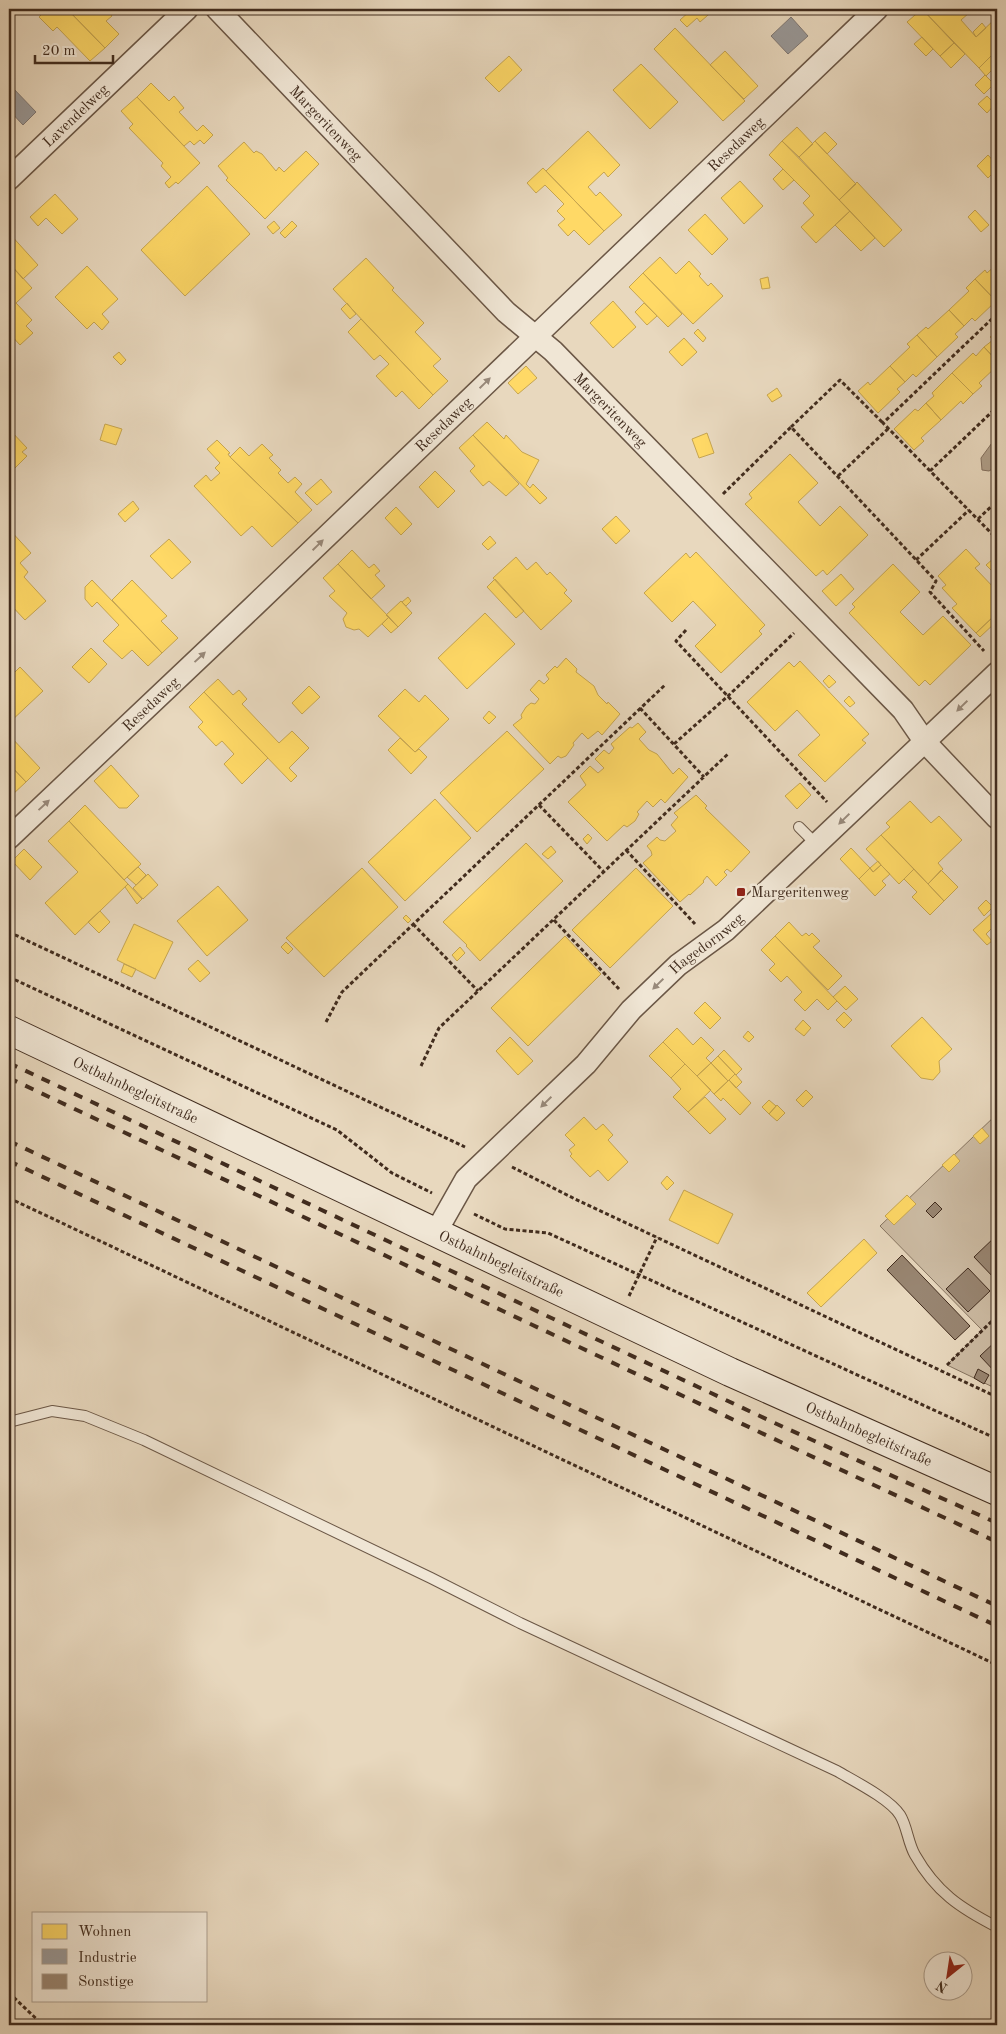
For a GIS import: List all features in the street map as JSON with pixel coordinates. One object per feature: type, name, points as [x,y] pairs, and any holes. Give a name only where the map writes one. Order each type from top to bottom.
[{"type":"street","name":"Lavendelweg","points":[[9,179],[187,9]]},
{"type":"street","name":"Margeritenweg","points":[[217,9],[506,312],[554,351],[903,710],[925,742],[997,818]]},
{"type":"street","name":"Resedaweg","points":[[9,838],[877,9]]},
{"type":"street","name":"Hagedornweg","points":[[436,1232],[466,1179],[586,1064],[636,1005],[678,965],[726,930],[997,673]]},
{"type":"street","name":"Ostbahnbegleitstraße","points":[[9,1030],[730,1372],[997,1491]]},
{"type":"lane","points":[[799,827],[817,845]]},
{"type":"lane","points":[[9,1422],[52,1411],[85,1416],[144,1440],[432,1578],[520,1623],[837,1771],[877,1794],[900,1814],[914,1854],[942,1892],[966,1911],[997,1927]]},
{"type":"path","points":[[883,423],[997,314]]},
{"type":"path","points":[[708,508],[840,380],[997,539]]},
{"type":"path","points":[[930,471],[997,407]]},
{"type":"path","points":[[791,426],[936,580],[930,592],[984,651]]},
{"type":"path","points":[[838,476],[889,428]]},
{"type":"path","points":[[978,519],[997,501]]},
{"type":"path","points":[[916,560],[969,510]]},
{"type":"path","points":[[674,744],[728,696],[811,615]]},
{"type":"path","points":[[686,630],[676,641],[827,802]]},
{"type":"path","points":[[326,1022],[342,992],[665,684]]},
{"type":"path","points":[[640,708],[704,777]]},
{"type":"path","points":[[421,1066],[439,1028],[729,753]]},
{"type":"path","points":[[539,805],[603,872]]},
{"type":"path","points":[[626,850],[711,941]]},
{"type":"path","points":[[554,920],[636,1005]]},
{"type":"path","points":[[413,924],[478,991]]},
{"type":"path","points":[[9,932],[997,1397]]},
{"type":"path","points":[[9,977],[337,1130],[392,1174],[451,1203],[505,1228],[548,1232],[997,1439]]},
{"type":"path","points":[[9,1198],[997,1665]]},
{"type":"path","points":[[629,1296],[657,1237]]},
{"type":"path","points":[[947,1365],[997,1316]]},
{"type":"path","points":[[9,1993],[43,2025]]},
{"type":"shaded area","points":[[997,436],[997,466],[989,471],[982,470],[981,458]]},
{"type":"shaded area","points":[[997,1114],[997,1389],[947,1365],[982,1330],[880,1226]]},
{"type":"building: Wohnen","points":[[43,9],[67,9],[105,48],[90,61],[57,27],[53,31],[39,17],[45,11]]},
{"type":"building: Wohnen","points":[[67,9],[112,9],[110,13],[112,16],[106,21],[119,34],[105,48]]},
{"type":"building: Wohnen","points":[[688,9],[715,9],[700,22],[697,18],[687,27],[680,20],[690,11]]},
{"type":"building: Wohnen","points":[[922,9],[965,9],[969,13],[961,20],[976,37],[996,18],[997,50],[979,68]]},
{"type":"building: Wohnen","points":[[922,9],[954,43],[940,56],[907,22]]},
{"type":"building: Wohnen","points":[[982,23],[986,28],[976,37],[973,32]]},
{"type":"building: Wohnen","points":[[675,28],[745,101],[723,121],[654,49]]},
{"type":"building: Wohnen","points":[[922,37],[933,49],[926,56],[914,44]]},
{"type":"building: Wohnen","points":[[954,43],[965,54],[951,68],[940,56]]},
{"type":"building: Wohnen","points":[[725,51],[758,86],[744,99],[710,65]]},
{"type":"building: Wohnen","points":[[993,54],[997,59],[997,65],[986,76],[979,68]]},
{"type":"building: Wohnen","points":[[509,56],[522,70],[499,92],[485,78]]},
{"type":"building: Wohnen","points":[[641,64],[678,102],[650,129],[613,90]]},
{"type":"building: Wohnen","points":[[985,75],[994,84],[984,94],[975,85]]},
{"type":"building: Wohnen","points":[[151,83],[169,101],[174,96],[184,108],[179,112],[197,131],[203,125],[213,135],[204,144],[200,140],[194,145],[190,141],[184,146],[137,97]]},
{"type":"building: Wohnen","points":[[987,96],[995,104],[987,113],[978,104]]},
{"type":"building: Wohnen","points":[[137,97],[200,163],[178,184],[176,182],[169,188],[165,183],[171,177],[161,166],[163,163],[129,128],[133,124],[121,111]]},
{"type":"building: Wohnen","points":[[797,127],[813,144],[799,157],[782,141]]},
{"type":"building: Wohnen","points":[[588,131],[620,165],[608,177],[604,172],[588,187],[596,196],[600,192],[622,215],[604,231],[546,171]]},
{"type":"building: Wohnen","points":[[825,132],[837,144],[827,154],[815,141]]},
{"type":"building: Wohnen","points":[[782,141],[850,211],[816,243],[801,227],[814,215],[803,203],[810,196],[769,155]]},
{"type":"building: Wohnen","points":[[815,141],[856,184],[839,200],[799,157]]},
{"type":"building: Wohnen","points":[[244,142],[254,153],[256,151],[262,154],[276,171],[279,167],[284,172],[306,151],[319,164],[265,219],[226,180],[228,178],[218,166]]},
{"type":"building: Wohnen","points":[[988,155],[997,165],[997,169],[988,178],[977,166]]},
{"type":"building: Wohnen","points":[[543,168],[604,231],[589,245],[574,230],[568,236],[558,225],[565,219],[557,211],[564,204],[545,185],[536,193],[527,183]]},
{"type":"building: Wohnen","points":[[783,169],[794,180],[783,190],[773,179]]},
{"type":"building: Wohnen","points":[[740,181],[763,206],[744,224],[721,198]]},
{"type":"building: Wohnen","points":[[857,182],[902,230],[884,247],[839,200]]},
{"type":"building: Wohnen","points":[[207,186],[250,234],[185,296],[141,250]]},
{"type":"building: Wohnen","points":[[55,194],[78,219],[62,234],[46,218],[38,226],[30,217]]},
{"type":"building: Wohnen","points":[[975,210],[989,225],[981,232],[968,217]]},
{"type":"building: Wohnen","points":[[850,211],[875,238],[861,251],[835,225]]},
{"type":"building: Wohnen","points":[[705,214],[728,239],[712,255],[688,230]]},
{"type":"building: Wohnen","points":[[274,221],[280,228],[273,234],[267,227]]},
{"type":"building: Wohnen","points":[[292,221],[297,226],[285,238],[280,233]]},
{"type":"building: Wohnen","points":[[9,233],[38,265],[23,279],[9,263]]},
{"type":"building: Wohnen","points":[[660,257],[676,274],[689,261],[701,274],[699,276],[708,286],[711,283],[723,296],[693,324],[643,273]]},
{"type":"building: Wohnen","points":[[366,258],[394,288],[392,290],[424,323],[415,332],[441,359],[433,366],[448,381],[433,395],[333,289]]},
{"type":"building: Wohnen","points":[[9,263],[32,288],[16,303],[32,320],[26,326],[33,333],[20,345],[9,333]]},
{"type":"building: Wohnen","points":[[997,264],[996,301],[975,279],[985,270],[987,273]]},
{"type":"building: Wohnen","points":[[87,266],[118,299],[102,314],[109,322],[102,330],[94,322],[87,329],[55,297]]},
{"type":"building: Wohnen","points":[[643,273],[682,314],[668,327],[629,287]]},
{"type":"building: Wohnen","points":[[768,277],[770,288],[762,289],[760,279]]},
{"type":"building: Wohnen","points":[[975,279],[996,301],[975,321],[972,318],[964,326],[949,310],[969,291],[966,288]]},
{"type":"building: Wohnen","points":[[613,301],[636,327],[613,348],[590,323]]},
{"type":"building: Wohnen","points":[[347,303],[356,314],[350,319],[341,309]]},
{"type":"building: Wohnen","points":[[644,303],[657,316],[647,325],[635,312]]},
{"type":"building: Wohnen","points":[[949,310],[964,326],[955,334],[958,337],[937,357],[917,335],[926,327],[928,329]]},
{"type":"building: Wohnen","points":[[361,319],[433,395],[419,409],[402,391],[396,397],[376,376],[389,364],[380,355],[374,360],[348,332]]},
{"type":"building: Wohnen","points":[[698,329],[706,338],[703,342],[694,333]]},
{"type":"building: Wohnen","points":[[997,331],[997,361],[984,347],[993,340],[990,337]]},
{"type":"building: Wohnen","points":[[917,335],[937,357],[916,377],[913,374],[905,382],[890,366],[910,347],[907,344]]},
{"type":"building: Wohnen","points":[[684,338],[697,352],[682,366],[669,352]]},
{"type":"building: Wohnen","points":[[984,347],[997,361],[997,366],[979,383],[982,386],[973,394],[952,373],[973,353],[976,356]]},
{"type":"building: Wohnen","points":[[119,352],[126,360],[121,365],[113,357]]},
{"type":"building: Wohnen","points":[[526,366],[537,378],[518,394],[508,383]]},
{"type":"building: Wohnen","points":[[890,366],[905,382],[897,389],[900,392],[878,413],[858,391],[868,382],[870,385]]},
{"type":"building: Wohnen","points":[[952,373],[973,394],[963,404],[961,401],[941,420],[926,403],[934,396],[932,393]]},
{"type":"building: Wohnen","points":[[777,388],[782,396],[772,402],[767,395]]},
{"type":"building: Wohnen","points":[[926,403],[941,420],[921,438],[924,441],[914,450],[894,429],[915,409],[918,411]]},
{"type":"building: Wohnen","points":[[487,422],[504,439],[506,435],[522,452],[539,460],[526,484],[530,488],[533,484],[547,498],[540,504],[473,435]]},
{"type":"building: Wohnen","points":[[105,424],[122,429],[116,445],[100,440]]},
{"type":"building: Wohnen","points":[[9,429],[27,448],[22,452],[27,456],[13,470],[9,467]]},
{"type":"building: Wohnen","points":[[707,433],[714,453],[699,458],[692,439]]},
{"type":"building: Wohnen","points":[[473,435],[519,484],[506,496],[489,481],[483,486],[470,471],[475,466],[459,448]]},
{"type":"building: Wohnen","points":[[217,440],[230,453],[228,454],[230,457],[298,523],[272,547],[252,526],[241,536],[194,486],[206,475],[211,481],[220,473],[215,468],[220,463],[207,449]]},
{"type":"building: Wohnen","points":[[262,444],[273,455],[269,458],[281,470],[278,473],[288,483],[295,477],[302,484],[295,492],[312,510],[298,523],[230,457],[240,447],[249,456]]},
{"type":"building: Wohnen","points":[[790,454],[818,483],[798,502],[820,526],[840,506],[868,535],[827,575],[823,570],[816,576],[745,504],[752,498],[749,494]]},
{"type":"building: Wohnen","points":[[435,471],[455,491],[438,508],[419,487]]},
{"type":"building: Wohnen","points":[[321,479],[332,492],[317,505],[305,493]]},
{"type":"building: Wohnen","points":[[133,501],[139,509],[125,522],[118,514]]},
{"type":"building: Wohnen","points":[[396,507],[412,524],[401,535],[385,518]]},
{"type":"building: Wohnen","points":[[616,516],[630,531],[616,544],[602,529]]},
{"type":"building: Wohnen","points":[[9,529],[31,553],[20,563],[28,572],[24,577],[46,601],[25,620],[9,603]]},
{"type":"building: Wohnen","points":[[490,536],[496,543],[488,550],[482,544]]},
{"type":"building: Wohnen","points":[[169,539],[191,562],[172,579],[150,556]]},
{"type":"building: Wohnen","points":[[966,549],[980,564],[975,568],[997,591],[997,613],[976,633],[952,608],[957,604],[942,588],[946,585],[938,576]]},
{"type":"building: Wohnen","points":[[352,550],[369,568],[374,564],[380,571],[375,575],[385,586],[371,599],[338,564]]},
{"type":"building: Wohnen","points":[[696,552],[765,625],[759,631],[762,634],[721,673],[695,646],[716,625],[693,601],[672,622],[644,593],[686,553],[690,558]]},
{"type":"building: Wohnen","points":[[516,557],[527,570],[536,562],[547,575],[550,572],[567,590],[564,593],[572,601],[541,630],[493,578]]},
{"type":"building: Wohnen","points":[[994,558],[997,565],[991,570],[986,565]]},
{"type":"building: Wohnen","points":[[338,564],[389,617],[368,637],[359,629],[354,630],[346,627],[343,619],[347,613],[329,596],[335,591],[323,578]]},
{"type":"building: Wohnen","points":[[893,564],[920,592],[900,612],[923,635],[943,616],[971,645],[930,685],[925,680],[919,686],[849,613],[855,607],[852,604]]},
{"type":"building: Wohnen","points":[[841,574],[854,589],[836,606],[822,591]]},
{"type":"building: Wohnen","points":[[495,579],[524,611],[516,618],[487,587]]},
{"type":"building: Wohnen","points":[[92,580],[162,653],[148,666],[132,650],[122,659],[103,641],[119,625],[97,602],[92,607],[85,599],[85,587]]},
{"type":"building: Wohnen","points":[[132,580],[167,616],[161,621],[178,638],[162,653],[112,600]]},
{"type":"building: Wohnen","points":[[408,597],[411,601],[406,606],[402,602]]},
{"type":"building: Wohnen","points":[[401,601],[412,613],[398,627],[386,615]]},
{"type":"building: Wohnen","points":[[485,613],[515,644],[467,689],[438,658]]},
{"type":"building: Wohnen","points":[[389,617],[398,627],[391,633],[382,624]]},
{"type":"building: Wohnen","points":[[992,618],[996,622],[980,637],[976,633]]},
{"type":"building: Wohnen","points":[[91,648],[107,664],[89,683],[72,667]]},
{"type":"building: Wohnen","points":[[566,658],[577,669],[576,672],[594,686],[598,695],[620,714],[602,735],[598,731],[588,739],[582,733],[573,743],[574,745],[566,756],[561,758],[558,756],[550,764],[513,725],[522,718],[521,715],[526,707],[531,703],[535,704],[539,699],[530,690],[539,680],[544,684],[549,679],[546,675],[555,666],[557,668]]},
{"type":"building: Wohnen","points":[[800,661],[869,734],[862,740],[866,743],[825,782],[798,755],[820,735],[797,710],[775,731],[747,702],[789,662],[794,667]]},
{"type":"building: Wohnen","points":[[20,667],[43,691],[9,723],[9,678]]},
{"type":"building: Wohnen","points":[[829,675],[836,682],[829,688],[823,681]]},
{"type":"building: Wohnen","points":[[218,679],[233,695],[239,690],[247,699],[242,704],[279,743],[292,731],[309,748],[289,768],[297,776],[291,782],[204,692]]},
{"type":"building: Wohnen","points":[[309,686],[320,697],[302,714],[292,703]]},
{"type":"building: Wohnen","points":[[405,689],[419,702],[425,695],[449,719],[415,752],[378,716]]},
{"type":"building: Wohnen","points":[[204,692],[268,758],[242,784],[224,764],[234,754],[222,741],[216,746],[198,727],[203,722],[189,707]]},
{"type":"building: Wohnen","points":[[849,696],[855,703],[850,707],[844,701]]},
{"type":"building: Wohnen","points":[[489,711],[496,717],[489,724],[483,718]]},
{"type":"building: Wohnen","points":[[638,723],[646,732],[639,739],[649,750],[657,754],[673,774],[679,768],[688,777],[665,803],[661,799],[653,807],[647,801],[637,812],[639,814],[635,821],[627,827],[624,825],[607,841],[568,802],[586,785],[580,776],[590,766],[598,773],[604,768],[595,759],[604,750],[609,754],[614,748],[611,744],[630,727],[632,728]]},
{"type":"building: Wohnen","points":[[507,731],[544,769],[477,832],[440,793]]},
{"type":"building: Wohnen","points":[[9,735],[40,768],[26,782],[9,764]]},
{"type":"building: Wohnen","points":[[400,738],[415,752],[419,749],[427,757],[411,774],[388,750]]},
{"type":"building: Wohnen","points":[[9,764],[26,782],[12,795],[9,792]]},
{"type":"building: Wohnen","points":[[111,765],[139,796],[127,808],[119,808],[94,781]]},
{"type":"building: Wohnen","points":[[800,783],[811,795],[797,809],[785,796]]},
{"type":"building: Wohnen","points":[[696,795],[707,806],[705,808],[750,852],[731,872],[727,869],[724,872],[727,875],[716,886],[707,876],[704,882],[680,902],[643,863],[652,855],[647,846],[657,837],[665,841],[676,831],[671,825],[678,817],[674,813]]},
{"type":"building: Wohnen","points":[[435,799],[471,838],[405,901],[368,862]]},
{"type":"building: Wohnen","points":[[910,801],[931,823],[939,816],[962,840],[938,863],[943,869],[928,884],[881,835],[890,827],[886,823]]},
{"type":"building: Wohnen","points":[[85,805],[141,864],[124,880],[69,821]]},
{"type":"building: Wohnen","points":[[69,821],[128,884],[75,935],[45,903],[78,872],[48,841]]},
{"type":"building: Wohnen","points":[[588,834],[592,838],[587,844],[583,839]]},
{"type":"building: Wohnen","points":[[881,835],[914,869],[899,884],[866,849]]},
{"type":"building: Wohnen","points":[[526,843],[563,881],[480,961],[467,945],[443,922]]},
{"type":"building: Wohnen","points":[[551,846],[556,852],[548,859],[542,854]]},
{"type":"building: Wohnen","points":[[851,848],[870,868],[859,879],[840,859]]},
{"type":"building: Wohnen","points":[[24,849],[42,867],[30,880],[12,861]]},
{"type":"building: Wohnen","points":[[878,861],[881,865],[873,872],[870,868]]},
{"type":"building: Wohnen","points":[[881,865],[890,874],[882,881],[886,885],[875,896],[859,879],[870,868],[873,872]]},
{"type":"building: Wohnen","points":[[138,867],[146,875],[136,885],[127,877]]},
{"type":"building: Wohnen","points":[[362,868],[398,907],[324,977],[286,938]]},
{"type":"building: Wohnen","points":[[636,868],[673,906],[610,968],[572,930]]},
{"type":"building: Wohnen","points":[[914,869],[944,901],[930,915],[912,897],[917,892],[904,879]]},
{"type":"building: Wohnen","points":[[941,870],[958,887],[944,901],[928,884]]},
{"type":"building: Wohnen","points":[[148,874],[158,885],[143,899],[133,888]]},
{"type":"building: Wohnen","points":[[128,884],[142,899],[137,904],[125,887]]},
{"type":"building: Wohnen","points":[[218,886],[248,920],[207,956],[177,921]]},
{"type":"building: Wohnen","points":[[986,900],[993,907],[984,916],[978,908]]},
{"type":"building: Wohnen","points":[[100,911],[110,922],[99,933],[88,922]]},
{"type":"building: Wohnen","points":[[992,913],[997,918],[997,923],[986,934],[992,941],[987,945],[973,930]]},
{"type":"building: Wohnen","points":[[406,915],[411,920],[408,923],[403,918]]},
{"type":"building: Wohnen","points":[[789,922],[802,936],[806,933],[809,936],[812,933],[820,941],[813,947],[842,976],[828,990],[775,936]]},
{"type":"building: Wohnen","points":[[134,924],[173,942],[155,979],[117,960]]},
{"type":"building: Wohnen","points":[[565,936],[601,974],[528,1046],[491,1008]]},
{"type":"building: Wohnen","points":[[775,936],[837,1001],[828,1010],[817,999],[805,1011],[794,1000],[802,992],[787,976],[781,982],[769,970],[775,964],[761,950]]},
{"type":"building: Wohnen","points":[[286,942],[293,949],[288,954],[281,947]]},
{"type":"building: Wohnen","points":[[460,947],[465,953],[457,961],[452,955]]},
{"type":"building: Wohnen","points":[[198,960],[210,973],[200,982],[188,969]]},
{"type":"building: Wohnen","points":[[124,964],[136,969],[132,977],[121,972]]},
{"type":"building: Wohnen","points":[[845,986],[858,999],[846,1010],[833,997]]},
{"type":"building: Wohnen","points":[[705,1002],[721,1018],[710,1029],[694,1013]]},
{"type":"building: Wohnen","points":[[844,1012],[852,1020],[844,1028],[836,1020]]},
{"type":"building: Wohnen","points":[[922,1017],[952,1049],[939,1061],[940,1072],[933,1080],[921,1078],[891,1046]]},
{"type":"building: Wohnen","points":[[803,1020],[811,1028],[804,1036],[795,1029]]},
{"type":"building: Wohnen","points":[[677,1028],[693,1045],[701,1037],[714,1050],[706,1058],[711,1063],[697,1076],[663,1042]]},
{"type":"building: Wohnen","points":[[748,1031],[754,1037],[749,1042],[743,1037]]},
{"type":"building: Wohnen","points":[[510,1037],[533,1061],[518,1075],[496,1051]]},
{"type":"building: Wohnen","points":[[663,1042],[685,1064],[671,1078],[649,1056]]},
{"type":"building: Wohnen","points":[[724,1050],[742,1069],[736,1075],[718,1056]]},
{"type":"building: Wohnen","points":[[718,1056],[735,1074],[728,1081],[711,1063]]},
{"type":"building: Wohnen","points":[[711,1063],[728,1081],[714,1094],[697,1076]]},
{"type":"building: Wohnen","points":[[685,1064],[711,1090],[688,1112],[673,1097],[681,1089],[671,1078]]},
{"type":"building: Wohnen","points":[[735,1074],[742,1082],[736,1088],[729,1080]]},
{"type":"building: Wohnen","points":[[729,1080],[751,1103],[740,1115],[723,1098],[721,1101],[714,1094]]},
{"type":"building: Wohnen","points":[[806,1090],[813,1097],[803,1107],[796,1100]]},
{"type":"building: Wohnen","points":[[705,1097],[726,1119],[710,1134],[688,1112]]},
{"type":"building: Wohnen","points":[[769,1100],[776,1106],[769,1114],[762,1107]]},
{"type":"building: Wohnen","points":[[777,1105],[785,1113],[777,1121],[769,1114]]},
{"type":"building: Wohnen","points":[[584,1117],[596,1130],[603,1124],[613,1135],[608,1140],[628,1162],[608,1181],[598,1170],[590,1177],[570,1156],[572,1154],[569,1150],[575,1145],[565,1135]]},
{"type":"building: Wohnen","points":[[982,1128],[989,1136],[980,1144],[973,1136]]},
{"type":"building: Wohnen","points":[[954,1154],[960,1161],[949,1172],[942,1165]]},
{"type":"building: Wohnen","points":[[667,1176],[674,1183],[667,1190],[661,1183]]},
{"type":"building: Wohnen","points":[[684,1190],[733,1214],[718,1244],[669,1220]]},
{"type":"building: Wohnen","points":[[907,1195],[916,1204],[894,1225],[885,1216]]},
{"type":"building: Wohnen","points":[[864,1239],[877,1253],[821,1307],[807,1293]]},
{"type":"building: Industrie","points":[[791,17],[808,36],[788,54],[771,36]]},
{"type":"building: Industrie","points":[[12,87],[36,112],[23,125],[9,110],[9,90]]},
{"type":"building: Sonstige","points":[[935,1202],[942,1209],[933,1218],[926,1211]]},
{"type":"building: Sonstige","points":[[997,1235],[997,1279],[996,1280],[974,1257]]},
{"type":"building: Sonstige","points":[[902,1255],[970,1326],[955,1340],[887,1270]]},
{"type":"building: Sonstige","points":[[968,1268],[990,1291],[968,1312],[946,1289]]},
{"type":"building: Sonstige","points":[[997,1340],[997,1374],[980,1356]]},
{"type":"building: Sonstige","points":[[978,1369],[989,1375],[984,1384],[974,1378]]},
{"type":"railway","points":[[9,1063],[779,1425],[997,1523]]},
{"type":"railway","points":[[9,1078],[997,1542]]},
{"type":"railway","points":[[9,1141],[997,1606]]},
{"type":"railway","points":[[9,1161],[997,1626]]},
{"type":"place","name":"Margeritenweg","points":[[741,892]]}]
